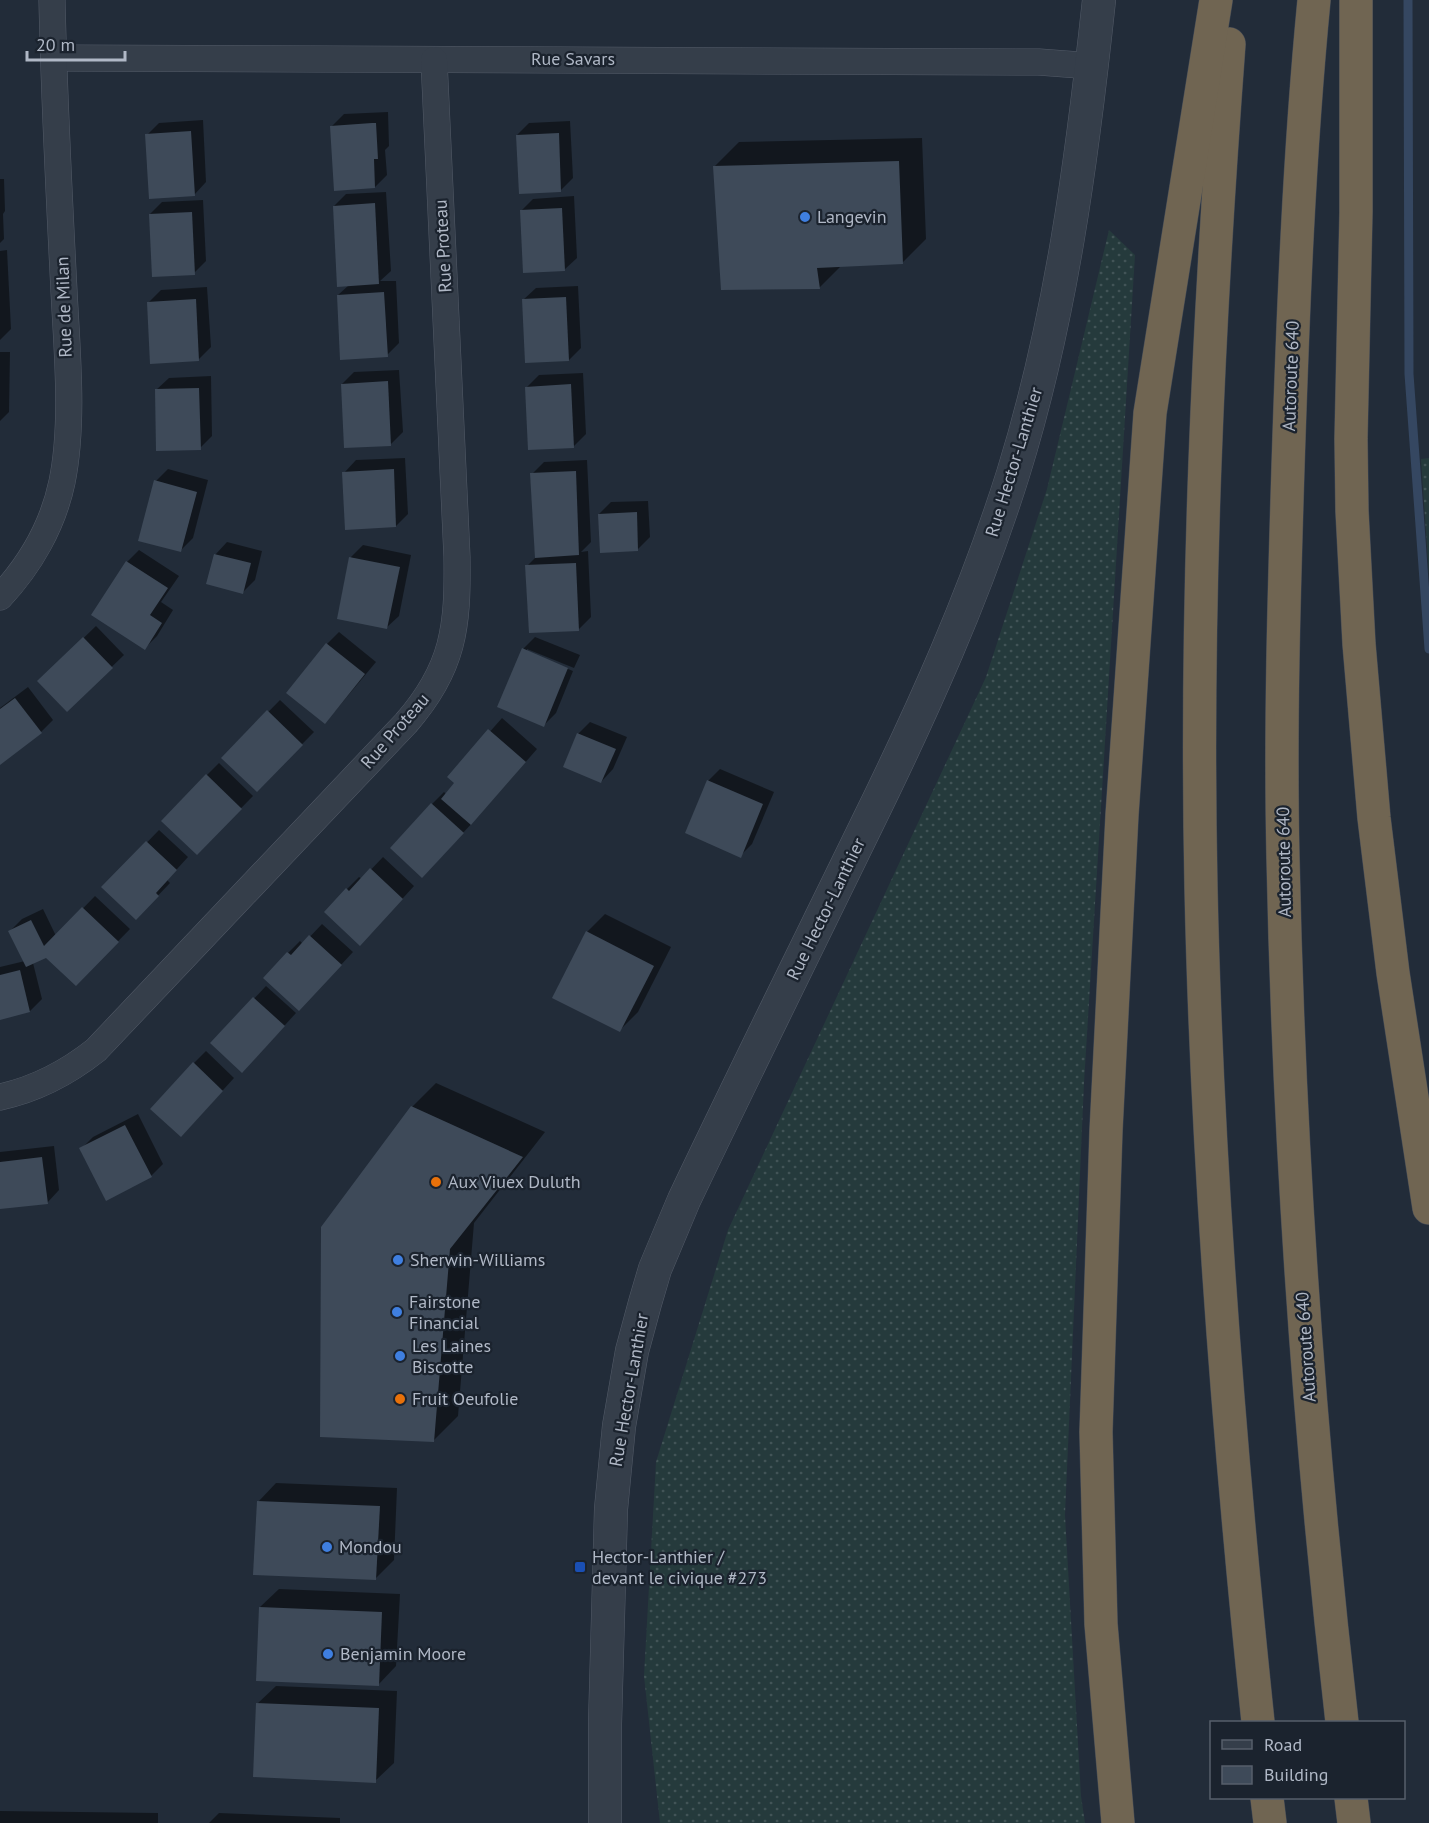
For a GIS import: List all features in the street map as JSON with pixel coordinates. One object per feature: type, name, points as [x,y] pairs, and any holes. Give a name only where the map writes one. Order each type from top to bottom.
[{"type":"highway","points":[[1118,1823],[1101,1624],[1096,1432],[1105,1142],[1122,815],[1150,413],[1216,0]]},
{"type":"highway","points":[[1232,0],[1218,196],[1204,464],[1201,889],[1208,1105],[1221,1311],[1234,1490],[1258,1721]]},
{"type":"highway","name":"Autoroute 640","points":[[1314,0],[1305,103],[1292,341],[1284,598],[1283,858],[1291,1114],[1301,1281],[1313,1444],[1342,1721]]},
{"type":"highway","points":[[1356,0],[1352,511],[1359,644],[1369,776],[1392,962],[1429,1208]]},
{"type":"highway","points":[[1267,1799],[1270,1823]]},
{"type":"highway","points":[[1351,1799],[1354,1823]]},
{"type":"street","name":"Rue de Milan","points":[[0,597],[32,555],[47,527],[58,497],[65,458],[68,406],[52,0]]},
{"type":"street","name":"Rue Hector-Lanthier","points":[[605,1823],[605,1724],[613,1473],[632,1351],[645,1303],[684,1200],[905,746],[946,656],[1002,509],[1036,396],[1068,248],[1099,0]]},
{"type":"street","name":"Rue Savars","points":[[54,57],[1027,62],[1092,66]]},
{"type":"street","name":"Rue Proteau","points":[[0,1097],[52,1080],[96,1050],[406,723],[430,693],[446,659],[456,622],[458,604],[434,60]]},
{"type":"green space","points":[[1109,230],[1135,255],[1084,1083],[1065,1515],[1081,1796],[1085,1823],[660,1823],[644,1676],[656,1462],[728,1230],[986,677],[1047,489]]},
{"type":"green space","points":[[1429,458],[1429,576],[1421,459]]},
{"type":"building","points":[[376,123],[378,159],[374,159],[375,188],[334,191],[330,126]]},
{"type":"building","points":[[191,131],[195,196],[149,199],[145,134]]},
{"type":"building","points":[[559,133],[561,192],[519,194],[516,135]]},
{"type":"building","points":[[899,161],[903,264],[817,268],[820,289],[721,290],[713,166]]},
{"type":"building","points":[[375,203],[379,284],[337,287],[333,206]]},
{"type":"building","points":[[562,208],[565,271],[523,273],[520,210]]},
{"type":"building","points":[[192,212],[195,275],[152,277],[149,214]]},
{"type":"building","points":[[384,292],[388,357],[340,360],[337,295]]},
{"type":"building","points":[[566,297],[569,361],[525,363],[522,299]]},
{"type":"building","points":[[196,299],[199,361],[150,364],[147,302]]},
{"type":"building","points":[[388,381],[391,446],[344,448],[341,384]]},
{"type":"building","points":[[571,384],[574,448],[528,450],[525,387]]},
{"type":"building","points":[[199,388],[201,450],[156,451],[155,389]]},
{"type":"building","points":[[394,469],[396,527],[345,530],[342,472]]},
{"type":"building","points":[[576,471],[579,555],[535,558],[530,473]]},
{"type":"building","points":[[154,480],[197,492],[181,552],[138,541]]},
{"type":"building","points":[[637,512],[638,551],[600,553],[598,514]]},
{"type":"building","points":[[214,554],[251,563],[243,594],[206,584]]},
{"type":"building","points":[[349,557],[400,567],[387,629],[337,619]]},
{"type":"building","points":[[126,561],[168,588],[150,615],[162,623],[145,650],[91,615]]},
{"type":"building","points":[[576,563],[579,631],[529,633],[525,565]]},
{"type":"building","points":[[83,637],[113,668],[67,712],[37,681]]},
{"type":"building","points":[[326,643],[365,674],[325,724],[286,693]]},
{"type":"building","points":[[522,648],[568,668],[544,727],[497,707]]},
{"type":"building","points":[[15,698],[42,733],[0,765],[0,709]]},
{"type":"building","points":[[267,710],[303,745],[257,792],[221,758]]},
{"type":"building","points":[[488,729],[526,762],[471,825],[441,799],[454,783],[447,777]]},
{"type":"building","points":[[577,733],[616,749],[601,783],[563,767]]},
{"type":"building","points":[[206,774],[242,809],[197,855],[161,821]]},
{"type":"building","points":[[707,780],[763,804],[741,858],[685,833]]},
{"type":"building","points":[[431,803],[464,833],[422,878],[390,848]]},
{"type":"building","points":[[146,841],[177,870],[156,893],[159,896],[136,920],[101,887]]},
{"type":"building","points":[[370,868],[403,899],[360,946],[324,912],[346,888],[349,891]]},
{"type":"building","points":[[82,907],[119,942],[76,986],[46,958],[26,967],[8,931],[31,920],[44,946]]},
{"type":"building","points":[[586,931],[654,966],[620,1032],[552,998]]},
{"type":"building","points":[[309,935],[342,965],[299,1011],[263,978],[287,952],[291,955]]},
{"type":"building","points":[[20,970],[30,1012],[0,1020],[0,975]]},
{"type":"building","points":[[253,997],[285,1026],[242,1073],[210,1043]]},
{"type":"building","points":[[193,1062],[223,1091],[181,1137],[150,1109]]},
{"type":"building","points":[[411,1106],[523,1157],[450,1249],[434,1442],[320,1437],[321,1227]]},
{"type":"building","points":[[125,1125],[152,1177],[106,1201],[79,1148]]},
{"type":"building","points":[[42,1157],[48,1204],[0,1209],[0,1162]]},
{"type":"building","points":[[257,1501],[380,1506],[376,1580],[253,1575]]},
{"type":"building","points":[[259,1607],[382,1612],[379,1686],[256,1681]]},
{"type":"building","points":[[256,1703],[379,1708],[376,1783],[253,1777]]},
{"type":"waterway","points":[[1408,0],[1409,374],[1429,649]]},
{"type":"place","name":"Langevin","points":[[805,217]]},
{"type":"place","name":"Aux Viuex Duluth","points":[[436,1182]]},
{"type":"place","name":"Sherwin-Williams","points":[[398,1260]]},
{"type":"place","name":"Fairstone Financial","points":[[397,1312]]},
{"type":"place","name":"Les Laines Biscotte","points":[[400,1356]]},
{"type":"place","name":"Fruit Oeufolie","points":[[400,1399]]},
{"type":"place","name":"Mondou","points":[[327,1547]]},
{"type":"place","name":"Hector-Lanthier / devant le civique #273","points":[[580,1567]]},
{"type":"place","name":"Benjamin Moore","points":[[328,1654]]}]
